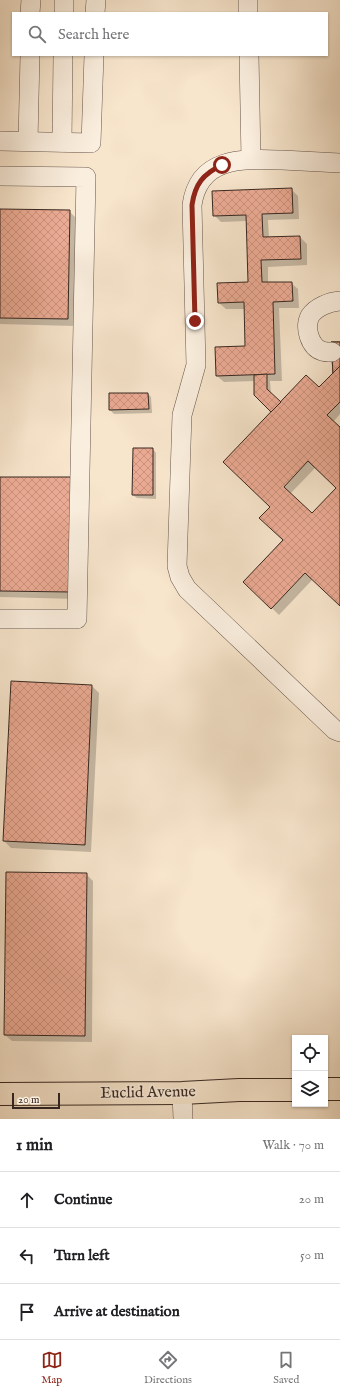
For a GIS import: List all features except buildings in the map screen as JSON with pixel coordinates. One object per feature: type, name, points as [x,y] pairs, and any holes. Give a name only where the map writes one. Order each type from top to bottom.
[{"type":"main road","points":[[328,1089],[340,1089]]},
{"type":"main road","name":"Euclid Avenue","points":[[0,1094],[182,1093],[239,1090],[292,1090]]},
{"type":"lane","points":[[30,12],[31,0]]},
{"type":"lane","points":[[64,0],[64,12]]},
{"type":"lane","points":[[96,0],[96,12]]},
{"type":"lane","points":[[248,0],[248,12]]},
{"type":"lane","points":[[28,141],[30,56]]},
{"type":"lane","points":[[62,142],[63,56]]},
{"type":"lane","points":[[0,141],[91,142],[94,56]]},
{"type":"lane","points":[[249,56],[251,159]]},
{"type":"lane","points":[[340,163],[251,159],[236,161],[213,169],[197,184],[193,193],[192,205],[196,365],[182,415],[177,566],[180,577],[187,589],[335,730],[340,732]]},
{"type":"lane","points":[[0,176],[86,177],[77,619],[0,619]]},
{"type":"lane","points":[[332,352],[322,351],[313,344],[308,333],[308,322],[312,314],[322,306],[340,300]]},
{"type":"lane","points":[[182,1093],[184,1119]]},
{"type":"route","points":[[195,321],[193,193],[197,184],[205,175],[222,165]]}]
